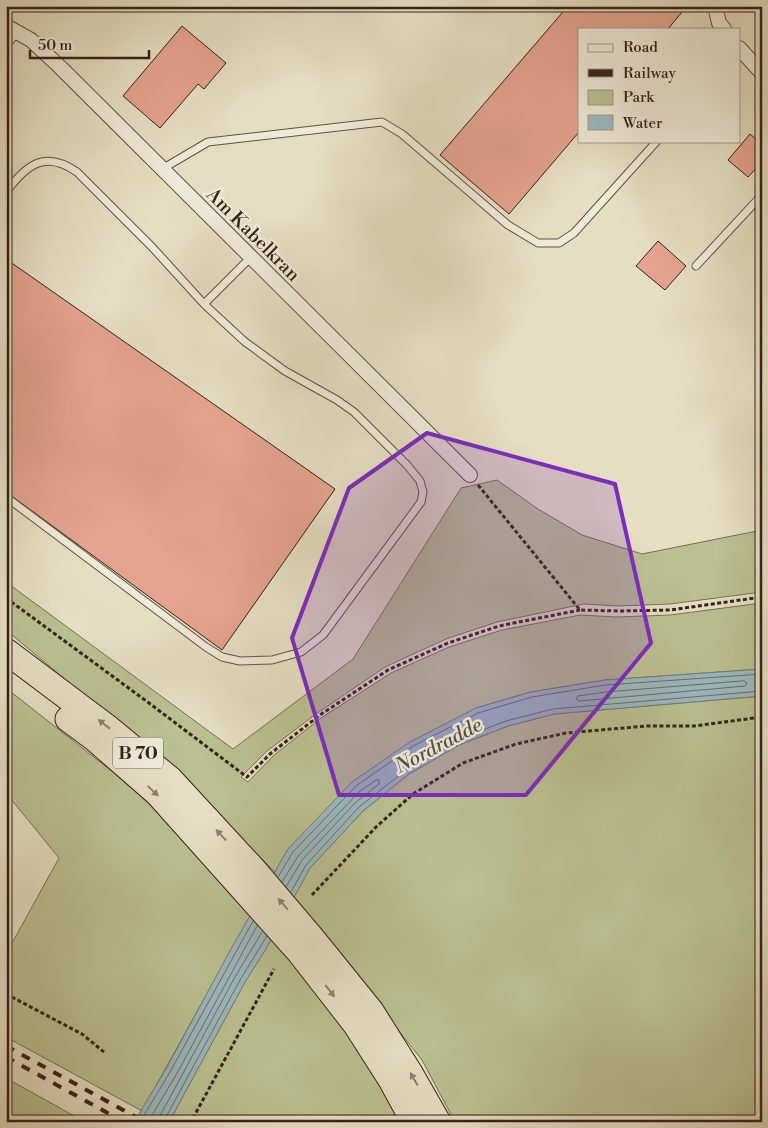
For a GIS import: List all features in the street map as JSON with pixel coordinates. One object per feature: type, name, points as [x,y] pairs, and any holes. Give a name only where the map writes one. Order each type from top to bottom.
[{"type":"highway","name":"B 70","points":[[6,651],[107,727],[170,779],[249,879],[306,945],[371,1011],[438,1122]]},
{"type":"highway","name":"B 70","points":[[6,673],[95,740],[157,793],[249,879]]},
{"type":"highway","name":"B 70","points":[[306,945],[391,1080],[414,1122]]},
{"type":"street","points":[[715,6],[719,23],[723,28]]},
{"type":"street","name":"Am Kabelkran","points":[[11,29],[30,40],[60,67],[470,475]]},
{"type":"street","points":[[740,51],[762,73]]},
{"type":"lane","points":[[6,46],[11,29]]},
{"type":"lane","points":[[162,169],[208,142],[317,131],[382,122],[402,134],[508,225],[538,243],[559,243],[574,233],[656,142]]},
{"type":"lane","points":[[6,192],[24,170],[37,163],[51,160],[66,164],[77,172],[146,240],[204,304],[244,341],[278,366],[354,412],[407,465],[420,481],[423,492],[420,502],[323,635],[301,652],[272,660],[240,661],[222,657],[206,647],[6,497]]},
{"type":"lane","points":[[696,266],[762,195]]},
{"type":"lane","points":[[204,304],[251,257]]},
{"type":"path","points":[[470,475],[580,610]]},
{"type":"path","points":[[6,598],[247,777],[270,754],[320,715],[388,670],[448,643],[499,626],[580,610],[670,610],[762,598]]},
{"type":"path","points":[[312,895],[376,827],[413,794],[463,763],[516,744],[566,733],[646,726],[694,726],[762,717]]},
{"type":"path","points":[[196,1122],[192,1120],[274,969]]},
{"type":"path","points":[[6,994],[82,1034],[104,1052]]},
{"type":"highlighted area","points":[[427,433],[615,484],[651,643],[526,795],[339,795],[292,638],[349,488]]},
{"type":"green space","points":[[497,480],[538,509],[582,535],[642,554],[762,530],[762,592],[670,604],[618,606],[584,604],[497,622],[446,639],[385,667],[316,714],[267,751],[241,777],[248,782],[273,756],[321,718],[391,673],[449,647],[502,630],[580,615],[617,617],[670,615],[762,603],[762,669],[605,680],[531,692],[476,708],[288,849],[275,872],[161,759],[6,630],[6,582],[233,749],[353,659],[461,488]]},
{"type":"green space","points":[[6,688],[114,773],[179,830],[250,916],[142,1111],[6,1037],[6,954],[59,858],[6,793]]},
{"type":"green space","points":[[762,696],[762,1122],[455,1122],[422,1060],[293,898],[310,868],[363,811],[409,774],[459,745],[508,726],[554,714]]},
{"type":"green space","points":[[271,940],[295,965],[355,1044],[403,1122],[169,1122],[245,982]]},
{"type":"green space","points":[[6,1078],[85,1122],[6,1122]]},
{"type":"water","name":"Nordradde","points":[[762,669],[762,696],[554,714],[508,726],[459,745],[409,774],[363,811],[310,868],[266,949],[245,982],[169,1122],[134,1122],[166,1069],[288,849],[352,782],[410,742],[476,708],[531,692],[605,680]]},
{"type":"building","points":[[568,6],[675,6],[682,12],[669,28],[578,28],[578,133],[509,214],[440,155]]},
{"type":"building","points":[[182,26],[226,63],[204,89],[198,84],[160,128],[123,96]]},
{"type":"building","points":[[750,134],[762,144],[762,162],[748,177],[728,160]]},
{"type":"building","points":[[658,241],[686,266],[665,290],[636,266]]},
{"type":"building","points":[[6,259],[335,489],[222,650],[6,492]]},
{"type":"railway","points":[[6,1046],[145,1122]]},
{"type":"railway","points":[[6,1057],[124,1122]]}]
